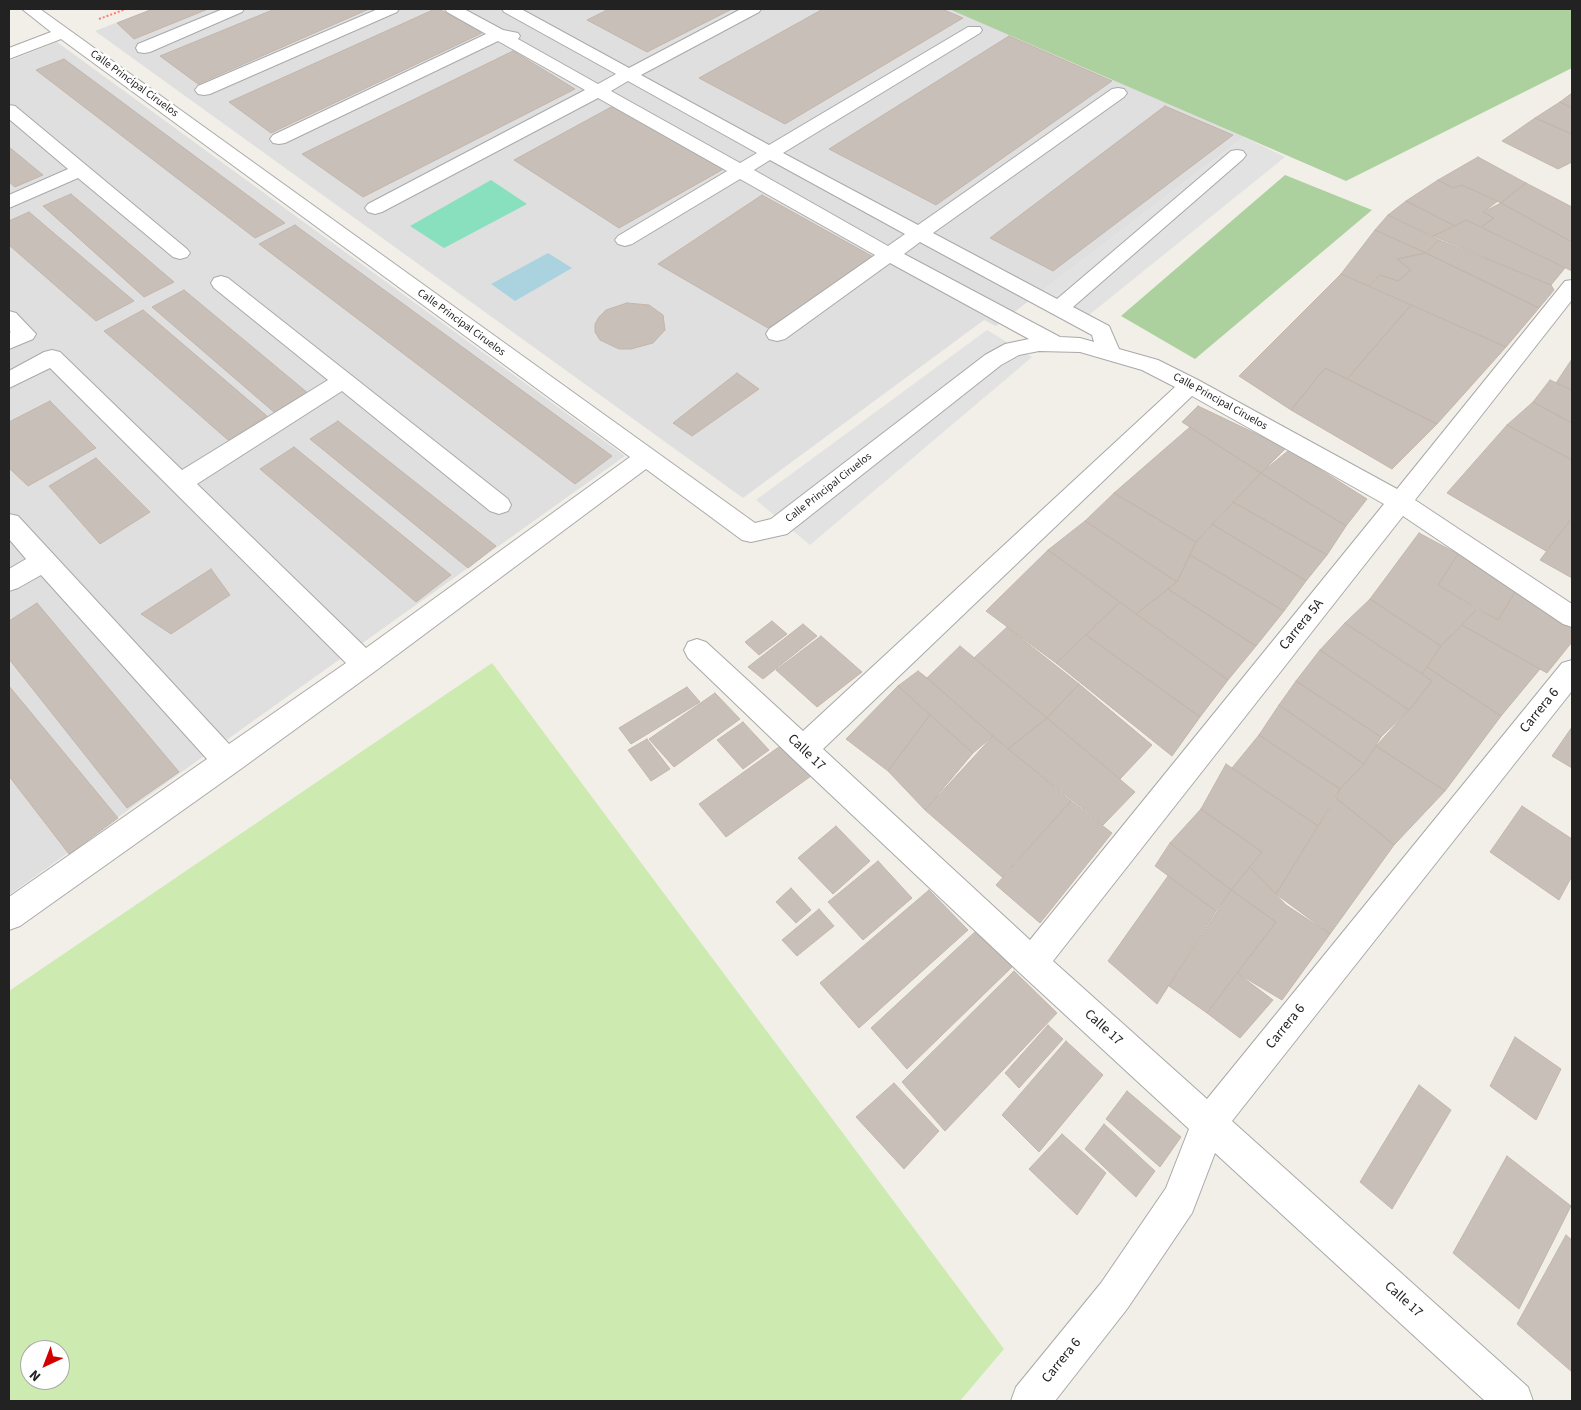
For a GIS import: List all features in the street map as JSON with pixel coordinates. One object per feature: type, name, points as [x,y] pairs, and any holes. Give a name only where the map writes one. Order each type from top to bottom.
[{"type":"street","name":"Calle Principal Ciruelos","points":[[30,9],[751,533],[778,527],[993,360],[1013,350],[1039,344],[1080,346],[1109,352],[1150,365],[1190,385],[1401,502],[1572,617]]},
{"type":"street","points":[[144,48],[236,9]]},
{"type":"street","points":[[204,90],[391,9]]},
{"type":"street","points":[[452,9],[742,170],[890,255],[1055,344]]},
{"type":"street","points":[[510,9],[537,16],[626,74],[1101,331],[1109,352]]},
{"type":"street","points":[[375,208],[597,89],[753,9]]},
{"type":"street","points":[[278,139],[498,35],[514,36],[526,33],[532,28],[537,16]]},
{"type":"street","points":[[625,240],[974,30]]},
{"type":"street","points":[[9,54],[63,33]]},
{"type":"street","points":[[777,334],[1118,93]]},
{"type":"street","points":[[9,110],[180,253]]},
{"type":"street","points":[[1016,324],[1051,305],[1237,155]]},
{"type":"street","points":[[9,202],[80,170]]},
{"type":"street","points":[[221,283],[499,505]]},
{"type":"street","name":"Carrera 5A","points":[[1032,964],[1572,286]]},
{"type":"street","points":[[9,318],[25,334],[9,342]]},
{"type":"street","points":[[9,380],[52,357],[365,664]]},
{"type":"street","points":[[180,483],[344,380]]},
{"type":"street","points":[[804,750],[1190,385]]},
{"type":"street","points":[[9,916],[365,664],[646,457]]},
{"type":"street","points":[[9,523],[228,762]]},
{"type":"street","points":[[9,581],[43,561]]},
{"type":"street","name":"Calle 17","points":[[697,650],[1032,964],[1514,1401]]},
{"type":"street","name":"Carrera 6","points":[[1030,1401],[1114,1296],[1179,1200],[1209,1123],[1572,671]]},
{"type":"shaded area","points":[[151,9],[953,9],[1244,137],[996,326],[984,320],[743,498],[95,31]]},
{"type":"shaded area","points":[[57,42],[625,456],[9,895],[9,61]]},
{"type":"shaded area","points":[[1244,137],[1285,157],[1089,315],[1043,290]]},
{"type":"shaded area","points":[[987,330],[1032,357],[810,545],[756,500]]},
{"type":"green space","points":[[949,9],[1572,9],[1572,68],[1346,181]]},
{"type":"green space","points":[[1285,175],[1372,210],[1195,359],[1121,316]]},
{"type":"green space","points":[[491,180],[527,204],[444,248],[410,226]]},
{"type":"green space","points":[[492,663],[1004,1349],[960,1401],[9,1401],[9,991]]},
{"type":"water","points":[[548,253],[572,268],[515,301],[491,284]]},
{"type":"building","points":[[153,9],[208,9],[134,39],[117,23]]},
{"type":"building","points":[[275,9],[369,9],[198,84],[160,56]]},
{"type":"building","points":[[435,9],[439,9],[482,33],[271,133],[229,102]]},
{"type":"building","points":[[609,9],[732,9],[647,52],[587,20]]},
{"type":"building","points":[[823,9],[942,9],[963,18],[785,124],[699,78]]},
{"type":"building","points":[[1009,36],[1112,81],[936,205],[829,149]]},
{"type":"building","points":[[513,51],[575,89],[363,197],[302,154]]},
{"type":"building","points":[[64,59],[285,223],[255,238],[36,70]]},
{"type":"building","points":[[1572,93],[1572,108],[1560,102]]},
{"type":"building","points":[[1560,102],[1572,108],[1572,134],[1535,118]]},
{"type":"building","points":[[613,106],[727,167],[619,228],[514,160]]},
{"type":"building","points":[[1165,106],[1233,135],[1053,271],[990,238]]},
{"type":"building","points":[[1535,118],[1572,134],[1572,162],[1558,169],[1502,141]]},
{"type":"building","points":[[9,147],[43,175],[15,187],[9,182]]},
{"type":"building","points":[[1478,157],[1526,183],[1501,203],[1462,185],[1453,188],[1438,180]]},
{"type":"building","points":[[1438,180],[1453,188],[1462,185],[1498,201],[1483,212],[1494,218],[1481,227],[1466,220],[1455,226],[1406,201]]},
{"type":"building","points":[[1526,183],[1572,207],[1572,242],[1501,203]]},
{"type":"building","points":[[71,194],[174,282],[144,297],[43,206]]},
{"type":"building","points":[[762,195],[877,259],[768,328],[658,264]]},
{"type":"building","points":[[1406,201],[1455,226],[1433,236],[1388,215]]},
{"type":"building","points":[[1501,203],[1572,242],[1572,271],[1481,227],[1494,218],[1483,212]]},
{"type":"building","points":[[29,212],[134,301],[96,321],[9,245],[9,221]]},
{"type":"building","points":[[1388,215],[1439,240],[1426,253],[1375,230]]},
{"type":"building","points":[[1466,220],[1565,268],[1551,285],[1433,236]]},
{"type":"building","points":[[295,225],[612,456],[575,484],[259,244]]},
{"type":"building","points":[[1375,230],[1426,253],[1397,259],[1411,270],[1398,281],[1380,275],[1369,286],[1341,274]]},
{"type":"building","points":[[1439,240],[1551,285],[1554,290],[1539,308],[1426,253]]},
{"type":"building","points":[[1426,253],[1539,308],[1506,347],[1369,286],[1380,275],[1398,281],[1411,270],[1397,259]]},
{"type":"building","points":[[1341,274],[1411,305],[1347,379],[1325,368],[1291,410],[1239,376]]},
{"type":"building","points":[[184,290],[309,394],[275,413],[152,307]]},
{"type":"building","points":[[627,303],[649,305],[663,315],[665,330],[653,343],[631,349],[619,349],[600,340],[595,332],[595,324],[599,317],[606,310]]},
{"type":"building","points":[[1411,305],[1506,347],[1437,424],[1347,379]]},
{"type":"building","points":[[143,310],[267,416],[228,440],[104,331]]},
{"type":"building","points":[[1572,359],[1572,390],[1556,383]]},
{"type":"building","points":[[1325,368],[1437,424],[1392,469],[1291,410]]},
{"type":"building","points":[[737,373],[759,389],[692,436],[673,423]]},
{"type":"building","points":[[1550,380],[1572,390],[1572,423],[1533,402]]},
{"type":"building","points":[[50,401],[96,448],[28,486],[9,468],[9,422]]},
{"type":"building","points":[[1533,402],[1572,423],[1572,460],[1507,425]]},
{"type":"building","points":[[1198,406],[1289,450],[1261,473],[1182,422]]},
{"type":"building","points":[[338,421],[496,546],[468,568],[310,439]]},
{"type":"building","points":[[1507,425],[1572,460],[1572,518],[1546,551],[1447,493]]},
{"type":"building","points":[[1190,427],[1261,473],[1196,542],[1114,493]]},
{"type":"building","points":[[294,447],[451,575],[416,602],[260,469]]},
{"type":"building","points":[[1286,448],[1367,499],[1346,526],[1261,473]]},
{"type":"building","points":[[96,458],[150,512],[100,544],[49,486]]},
{"type":"building","points":[[1261,473],[1346,526],[1327,555],[1233,502]]},
{"type":"building","points":[[1114,493],[1196,542],[1177,582],[1085,521]]},
{"type":"building","points":[[1233,502],[1327,555],[1306,581],[1212,524]]},
{"type":"building","points":[[1572,518],[1572,578],[1540,560]]},
{"type":"building","points":[[1085,521],[1177,582],[1136,614],[1048,550]]},
{"type":"building","points":[[1212,524],[1306,581],[1284,611],[1190,555],[1196,542]]},
{"type":"building","points":[[1419,533],[1458,554],[1438,585],[1477,609],[1441,646],[1370,599]]},
{"type":"building","points":[[1048,550],[1120,602],[1056,663],[986,611]]},
{"type":"building","points":[[1458,554],[1518,587],[1498,620],[1438,585]]},
{"type":"building","points":[[1190,555],[1284,611],[1256,646],[1168,589],[1177,582]]},
{"type":"building","points":[[211,569],[230,595],[171,634],[141,614]]},
{"type":"building","points":[[1518,587],[1572,622],[1572,642],[1547,673],[1462,625],[1477,609],[1498,620]]},
{"type":"building","points":[[1168,589],[1256,646],[1228,680],[1136,614]]},
{"type":"building","points":[[1370,599],[1441,646],[1422,674],[1345,623]]},
{"type":"building","points":[[1120,602],[1228,680],[1200,717],[1086,635]]},
{"type":"building","points":[[37,603],[179,772],[127,808],[9,659],[9,621]]},
{"type":"building","points":[[772,621],[787,634],[759,655],[745,642]]},
{"type":"building","points":[[1345,623],[1432,681],[1409,710],[1320,650]]},
{"type":"building","points":[[803,624],[817,636],[763,679],[748,667]]},
{"type":"building","points":[[1462,625],[1540,669],[1501,716],[1427,667],[1441,646]]},
{"type":"building","points":[[1007,627],[1079,684],[1047,718],[974,658]]},
{"type":"building","points":[[1086,635],[1200,717],[1172,756],[1056,663]]},
{"type":"building","points":[[821,636],[862,672],[817,707],[776,670]]},
{"type":"building","points":[[960,646],[1047,718],[1008,749],[927,678]]},
{"type":"building","points":[[1320,650],[1409,710],[1381,737],[1296,681]]},
{"type":"building","points":[[1427,667],[1501,716],[1445,791],[1376,746],[1409,710],[1432,681],[1422,674]]},
{"type":"building","points":[[918,671],[993,736],[973,753],[898,686]]},
{"type":"building","points":[[1296,681],[1381,737],[1364,764],[1279,705]]},
{"type":"building","points":[[1079,684],[1152,745],[1120,779],[1047,718]]},
{"type":"building","points":[[9,686],[118,818],[69,854],[9,776]]},
{"type":"building","points":[[898,686],[930,715],[888,771],[846,739]]},
{"type":"building","points":[[687,687],[700,702],[631,744],[619,728]]},
{"type":"building","points":[[715,693],[740,719],[674,767],[649,739]]},
{"type":"building","points":[[1279,705],[1364,764],[1340,789],[1259,735]]},
{"type":"building","points":[[930,715],[973,753],[925,810],[888,771]]},
{"type":"building","points":[[1047,718],[1135,792],[1103,825],[1008,749]]},
{"type":"building","points":[[743,722],[769,750],[743,769],[717,740]]},
{"type":"building","points":[[1572,727],[1572,768],[1552,756]]},
{"type":"building","points":[[1259,735],[1340,789],[1318,826],[1232,768]]},
{"type":"building","points":[[993,736],[1071,801],[1002,877],[925,810]]},
{"type":"building","points":[[647,739],[670,769],[651,781],[628,750]]},
{"type":"building","points":[[783,744],[811,776],[726,837],[699,804]]},
{"type":"building","points":[[1376,746],[1445,791],[1394,845],[1336,798],[1340,789],[1364,764]]},
{"type":"building","points":[[1226,764],[1318,826],[1276,894],[1250,867],[1262,852],[1201,809]]},
{"type":"building","points":[[1336,798],[1394,845],[1330,934],[1276,894]]},
{"type":"building","points":[[1071,801],[1112,833],[1040,923],[996,885]]},
{"type":"building","points":[[1522,806],[1572,839],[1572,876],[1559,900],[1490,852]]},
{"type":"building","points":[[1201,809],[1262,852],[1231,890],[1170,843]]},
{"type":"building","points":[[836,826],[870,861],[833,894],[798,858]]},
{"type":"building","points":[[1170,843],[1231,890],[1216,911],[1155,866]]},
{"type":"building","points":[[878,861],[912,898],[863,940],[828,902]]},
{"type":"building","points":[[1250,867],[1286,905],[1330,934],[1282,1000],[1237,973],[1276,922],[1231,890]]},
{"type":"building","points":[[1168,876],[1216,911],[1157,1004],[1108,961]]},
{"type":"building","points":[[791,888],[811,910],[796,923],[776,902]]},
{"type":"building","points":[[929,890],[968,930],[859,1028],[820,983]]},
{"type":"building","points":[[1231,890],[1276,922],[1207,1013],[1169,986]]},
{"type":"building","points":[[819,909],[834,926],[797,956],[782,940]]},
{"type":"building","points":[[976,931],[1012,967],[907,1069],[871,1028]]},
{"type":"building","points":[[1014,971],[1057,1013],[945,1131],[902,1082]]},
{"type":"building","points":[[1237,973],[1273,1000],[1240,1038],[1207,1013]]},
{"type":"building","points":[[1048,1025],[1063,1039],[1019,1088],[1005,1073]]},
{"type":"building","points":[[1515,1037],[1561,1069],[1536,1120],[1490,1086]]},
{"type":"building","points":[[1066,1041],[1103,1075],[1039,1152],[1002,1115]]},
{"type":"building","points":[[894,1083],[939,1131],[904,1169],[856,1117]]},
{"type":"building","points":[[1419,1085],[1451,1110],[1392,1209],[1360,1182]]},
{"type":"building","points":[[1127,1091],[1181,1137],[1160,1167],[1106,1119]]},
{"type":"building","points":[[1104,1124],[1155,1171],[1136,1197],[1085,1149]]},
{"type":"building","points":[[1062,1134],[1106,1173],[1077,1215],[1029,1169]]},
{"type":"building","points":[[1507,1156],[1571,1206],[1519,1309],[1453,1253]]},
{"type":"building","points":[[1566,1235],[1572,1240],[1572,1372],[1517,1324]]}]
